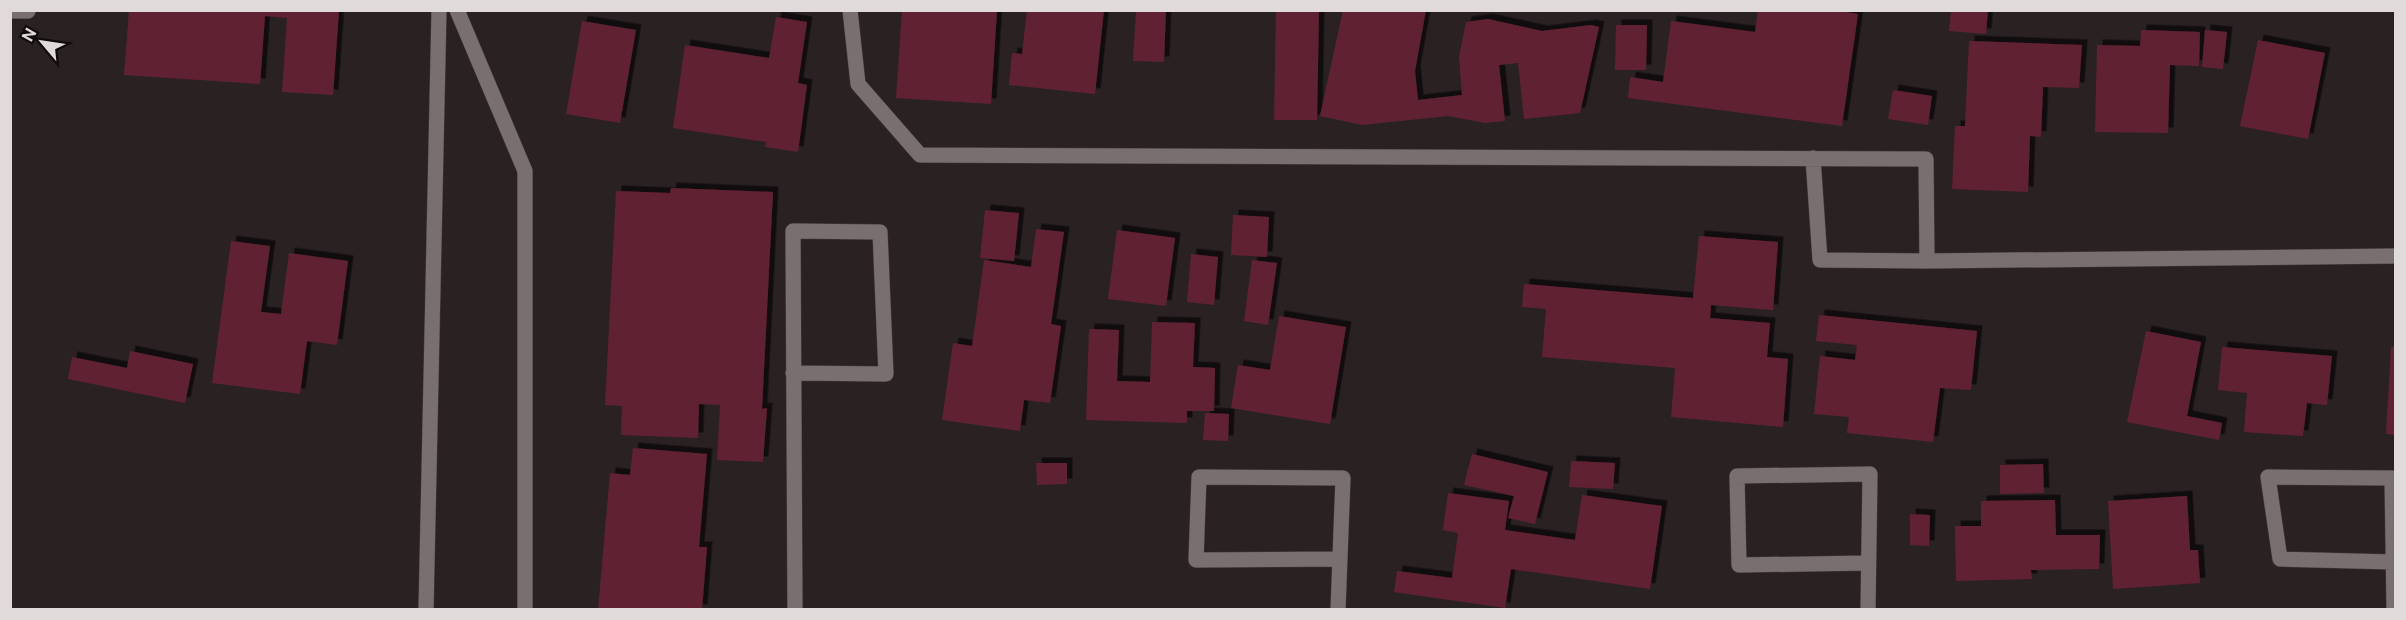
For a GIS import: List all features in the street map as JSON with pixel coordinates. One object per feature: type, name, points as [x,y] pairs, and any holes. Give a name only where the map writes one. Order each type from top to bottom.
[{"type":"street","points":[[426,609],[439,10]]},
{"type":"street","points":[[457,10],[525,171],[525,609]]},
{"type":"street","points":[[850,10],[858,84],[920,155],[1926,159],[1927,261]]},
{"type":"street","points":[[10,11],[28,11]]},
{"type":"street","points":[[1813,158],[1820,260],[2396,256]]},
{"type":"street","points":[[793,373],[886,374],[880,232],[793,231],[793,373],[795,609]]},
{"type":"street","points":[[1868,563],[1738,565],[1737,476],[1870,474],[1868,609]]},
{"type":"street","points":[[1338,609],[1340,560],[1343,478],[1198,477],[1196,560],[1340,560]]},
{"type":"street","points":[[2393,562],[2280,559],[2268,477],[2392,478],[2394,609]]},
{"type":"building","points":[[129,10],[339,10],[333,95],[282,92],[287,18],[265,16],[260,84],[124,75]]},
{"type":"building","points":[[902,10],[997,10],[991,104],[896,98]]},
{"type":"building","points":[[1027,10],[1104,10],[1095,94],[1009,85],[1012,53],[1022,54]]},
{"type":"building","points":[[1136,10],[1166,10],[1164,62],[1133,61]]},
{"type":"building","points":[[1276,10],[1319,10],[1317,120],[1274,120]]},
{"type":"building","points":[[1343,10],[1426,10],[1415,71],[1418,100],[1462,95],[1459,57],[1466,22],[1488,19],[1542,31],[1591,25],[1599,27],[1580,113],[1524,119],[1518,63],[1499,65],[1505,121],[1485,123],[1448,116],[1362,125],[1320,116]]},
{"type":"building","points":[[1758,10],[1833,10],[1858,14],[1842,126],[1628,98],[1630,77],[1663,82],[1671,21],[1755,32]]},
{"type":"building","points":[[1951,10],[1988,10],[1986,34],[1949,31]]},
{"type":"building","points":[[776,17],[807,22],[798,83],[807,85],[798,152],[765,147],[766,142],[673,128],[685,45],[769,58]]},
{"type":"building","points":[[582,21],[636,30],[620,123],[566,114]]},
{"type":"building","points":[[1616,25],[1647,25],[1646,70],[1615,70]]},
{"type":"building","points":[[2141,30],[2200,32],[2199,66],[2170,65],[2168,133],[2095,132],[2097,45],[2140,46]]},
{"type":"building","points":[[2205,30],[2227,32],[2223,69],[2202,67]]},
{"type":"building","points":[[2258,40],[2325,53],[2308,139],[2240,126]]},
{"type":"building","points":[[1969,41],[2082,45],[2079,88],[2043,87],[2041,137],[2030,136],[2028,192],[1952,189],[1955,126],[1965,126]]},
{"type":"building","points":[[1893,90],[1932,96],[1928,125],[1888,119]]},
{"type":"building","points":[[671,188],[773,192],[762,409],[767,408],[763,462],[717,460],[720,405],[699,404],[698,438],[621,435],[622,406],[605,405],[616,191],[670,193]]},
{"type":"building","points":[[985,210],[1019,213],[1014,261],[980,258]]},
{"type":"building","points":[[1233,215],[1269,217],[1267,257],[1231,255]]},
{"type":"building","points":[[1036,229],[1064,232],[1051,324],[1061,326],[1050,403],[1024,400],[1020,431],[942,420],[953,343],[972,346],[984,260],[1031,267]]},
{"type":"building","points":[[1117,230],[1175,238],[1166,306],[1108,299]]},
{"type":"building","points":[[1699,236],[1778,242],[1773,310],[1711,305],[1710,318],[1770,323],[1767,357],[1788,359],[1783,427],[1671,417],[1675,368],[1542,357],[1546,309],[1522,307],[1524,284],[1693,298]]},
{"type":"building","points":[[231,241],[270,246],[261,312],[281,314],[289,253],[348,261],[337,345],[307,341],[300,394],[212,383]]},
{"type":"building","points":[[1191,254],[1218,257],[1214,305],[1187,302]]},
{"type":"building","points":[[1252,260],[1277,263],[1268,325],[1244,321]]},
{"type":"building","points":[[1819,315],[1977,331],[1971,390],[1940,388],[1933,442],[1847,433],[1849,417],[1814,414],[1820,356],[1855,360],[1857,345],[1816,341]]},
{"type":"building","points":[[1279,316],[1346,327],[1330,424],[1231,408],[1238,365],[1270,370]]},
{"type":"building","points":[[1152,322],[1195,323],[1193,367],[1215,368],[1214,411],[1187,411],[1187,423],[1086,420],[1089,329],[1119,330],[1117,381],[1150,382]]},
{"type":"building","points":[[2146,331],[2201,342],[2187,416],[2222,423],[2219,440],[2127,422]]},
{"type":"building","points":[[2222,347],[2332,356],[2327,405],[2307,403],[2303,436],[2244,432],[2247,393],[2218,390]]},
{"type":"building","points":[[2391,347],[2396,347],[2396,435],[2386,434]]},
{"type":"building","points":[[130,351],[193,364],[185,403],[68,379],[72,357],[127,368]]},
{"type":"building","points":[[1205,413],[1229,414],[1228,441],[1203,440]]},
{"type":"building","points":[[633,448],[707,454],[699,547],[707,547],[702,610],[598,610],[610,473],[630,475]]},
{"type":"building","points":[[1472,454],[1548,472],[1535,524],[1508,518],[1514,496],[1464,485]]},
{"type":"building","points":[[1571,461],[1615,463],[1613,489],[1569,487]]},
{"type":"building","points":[[1036,463],[1067,463],[1067,484],[1037,485]]},
{"type":"building","points":[[2043,464],[2044,493],[2000,494],[2000,465]]},
{"type":"building","points":[[1448,493],[1509,501],[1505,530],[1575,540],[1582,495],[1662,506],[1650,589],[1511,569],[1505,608],[1394,592],[1397,571],[1452,578],[1458,533],[1443,530]]},
{"type":"building","points":[[2187,496],[2190,550],[2198,550],[2200,583],[2113,589],[2108,501]]},
{"type":"building","points":[[2055,500],[2056,535],[2100,535],[2099,569],[2031,570],[2032,579],[1956,581],[1955,526],[1981,526],[1981,501]]},
{"type":"building","points":[[1910,514],[1930,515],[1929,546],[1910,545]]}]
